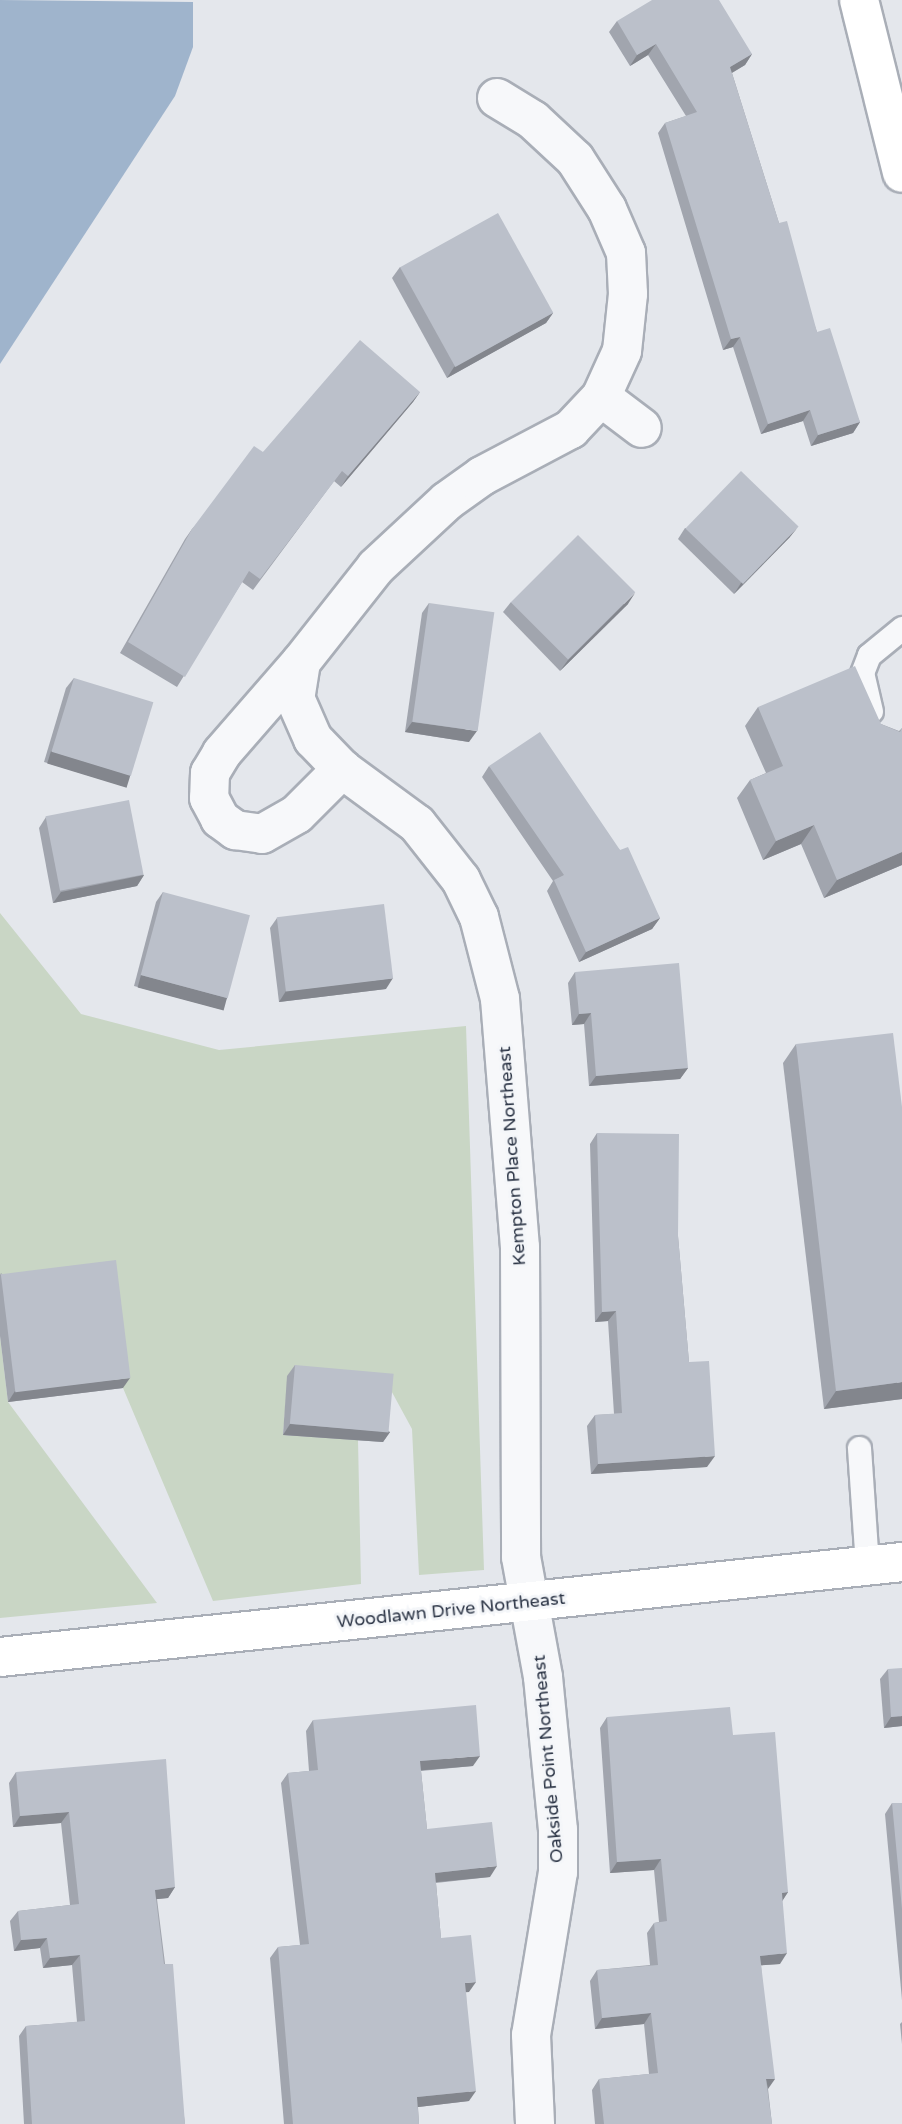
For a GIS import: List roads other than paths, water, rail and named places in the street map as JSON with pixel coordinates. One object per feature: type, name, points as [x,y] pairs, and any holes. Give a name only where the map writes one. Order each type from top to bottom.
[{"type":"street","points":[[859,0],[902,173]]},
{"type":"street","name":"Kempton Place Northeast","points":[[342,769],[298,814],[262,834],[235,830],[220,819],[209,798],[210,773],[222,753],[302,662],[376,567],[418,526],[482,476],[571,429],[601,397],[623,341],[626,253],[607,209],[575,159],[533,120],[497,98]]},
{"type":"street","points":[[601,397],[642,428]]},
{"type":"street","name":"Kempton Place Northeast","points":[[302,662],[295,698],[302,720],[313,740],[342,769],[417,824],[441,852],[479,918],[490,956],[499,999],[518,1188],[521,1557],[529,1602]]},
{"type":"street","name":"Woodlawn Drive Northeast","points":[[0,1657],[884,1564]]},
{"type":"street","name":"Oakside Point Northeast","points":[[529,1602],[543,1677],[558,1872],[531,2035],[535,2124]]},
{"type":"lane","points":[[882,737],[863,694],[862,673],[869,655],[902,628]]},
{"type":"lane","points":[[859,1448],[884,1564]]},
{"type":"water","points":[[0,0],[193,2],[193,47],[175,96],[0,364]]}]
